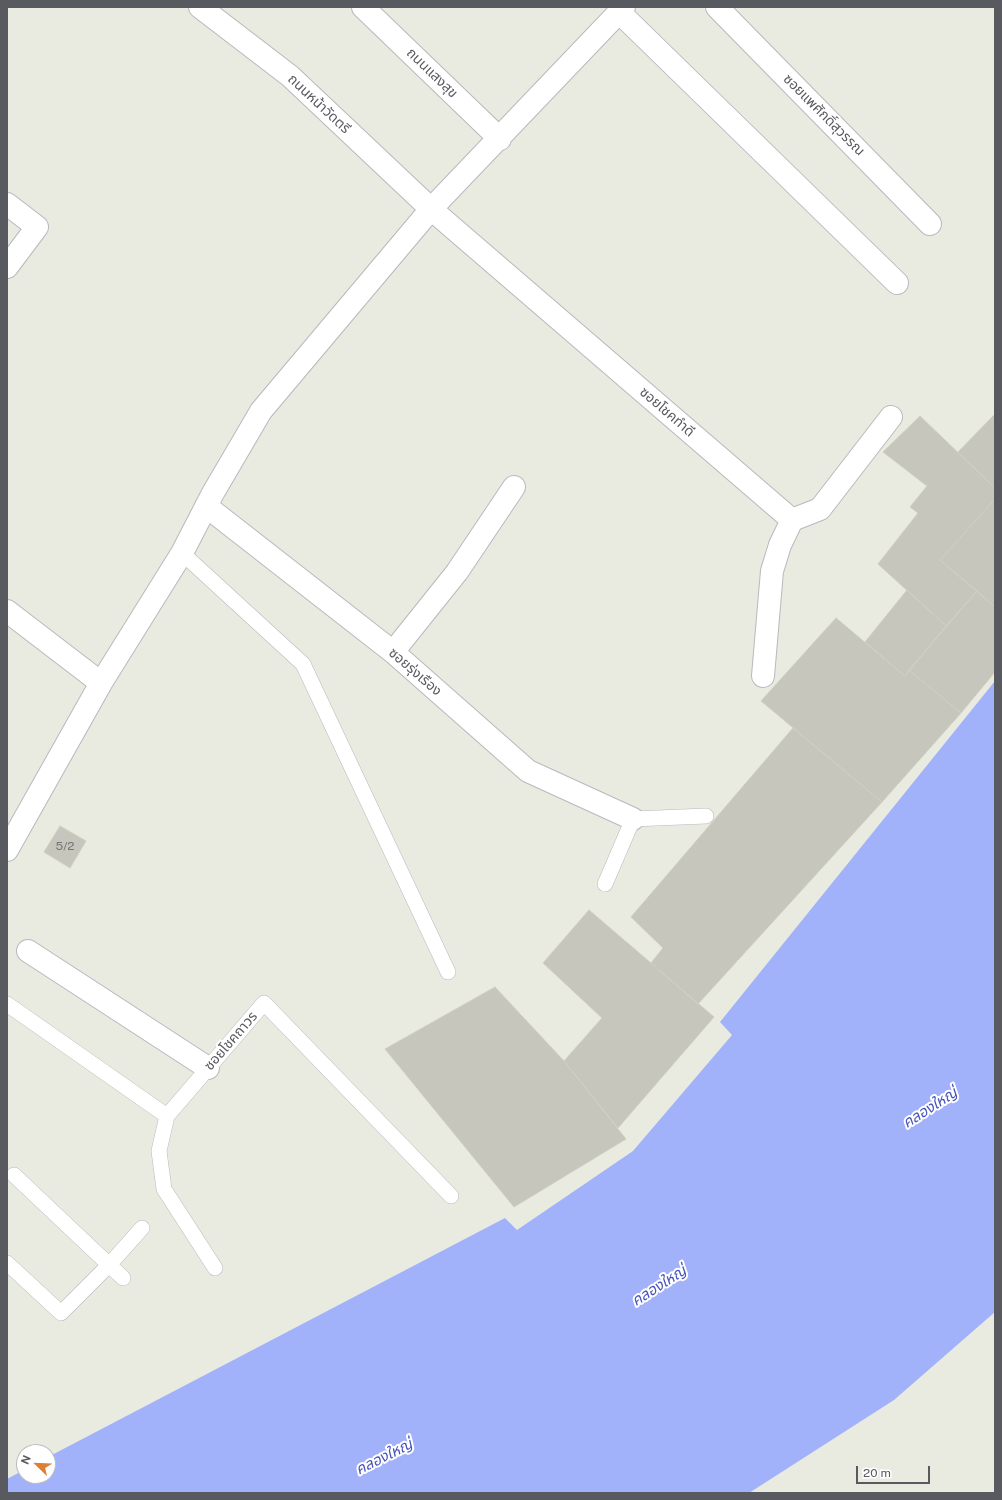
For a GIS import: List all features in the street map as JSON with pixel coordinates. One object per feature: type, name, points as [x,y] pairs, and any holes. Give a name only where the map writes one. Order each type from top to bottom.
[{"type":"street","name":"ถนนหน้าวัดตรี","points":[[200,7],[290,76],[431,209]]},
{"type":"street","name":"ถนนแสงสุข","points":[[364,7],[500,139]]},
{"type":"street","name":"ซอยแพศักดิ์สุวรรณ","points":[[717,7],[930,224]]},
{"type":"street","points":[[7,850],[101,683],[182,553],[206,506],[261,411],[431,209],[500,139],[621,10],[898,284]]},
{"type":"street","points":[[7,204],[37,227],[7,267]]},
{"type":"street","name":"ซอยโชคทำดี","points":[[431,209],[792,520]]},
{"type":"street","points":[[763,676],[772,571],[780,545],[792,520],[820,509],[891,417]]},
{"type":"street","points":[[393,652],[426,614],[457,572],[514,487]]},
{"type":"street","name":"ซอยรุ่งเรือง","points":[[206,506],[393,652],[528,771],[633,819]]},
{"type":"street","points":[[7,611],[101,683]]},
{"type":"street","points":[[28,951],[208,1068]]},
{"type":"lane","points":[[182,553],[303,664],[448,972]]},
{"type":"lane","points":[[605,884],[633,819],[706,816]]},
{"type":"lane","name":"ซอยโชคถาวร","points":[[167,1116],[264,1003],[451,1196]]},
{"type":"lane","points":[[7,1004],[167,1116],[159,1151],[164,1189],[215,1268]]},
{"type":"lane","points":[[14,1175],[123,1278]]},
{"type":"lane","points":[[7,1263],[61,1312],[109,1265],[142,1228]]},
{"type":"water","name":"คลองใหญ่","points":[[995,681],[995,1312],[894,1400],[749,1493],[7,1493],[7,1479],[16,1474],[16,1484],[56,1484],[56,1453],[505,1218],[517,1230],[633,1151],[732,1035],[720,1022]]},
{"type":"building","points":[[995,414],[995,488],[958,452]]},
{"type":"building","points":[[920,416],[995,488],[995,499],[940,560],[977,591],[946,626],[878,564],[918,513],[910,507],[927,486],[883,452]]},
{"type":"building","points":[[995,499],[995,607],[940,560]]},
{"type":"building","points":[[907,590],[946,626],[905,676],[865,642]]},
{"type":"building","points":[[977,591],[995,607],[995,672],[961,713],[909,670]]},
{"type":"building","points":[[836,618],[905,676],[909,670],[961,713],[882,802],[761,701]]},
{"type":"building","points":[[793,728],[882,802],[698,1004],[651,963],[663,948],[631,917]]},
{"type":"building","points":[[60,826],[86,841],[70,868],[44,852]]},
{"type":"building","points":[[589,910],[714,1017],[618,1128],[564,1061],[602,1018],[543,963]]},
{"type":"building","points":[[495,987],[564,1061],[626,1139],[514,1207],[385,1049]]}]
